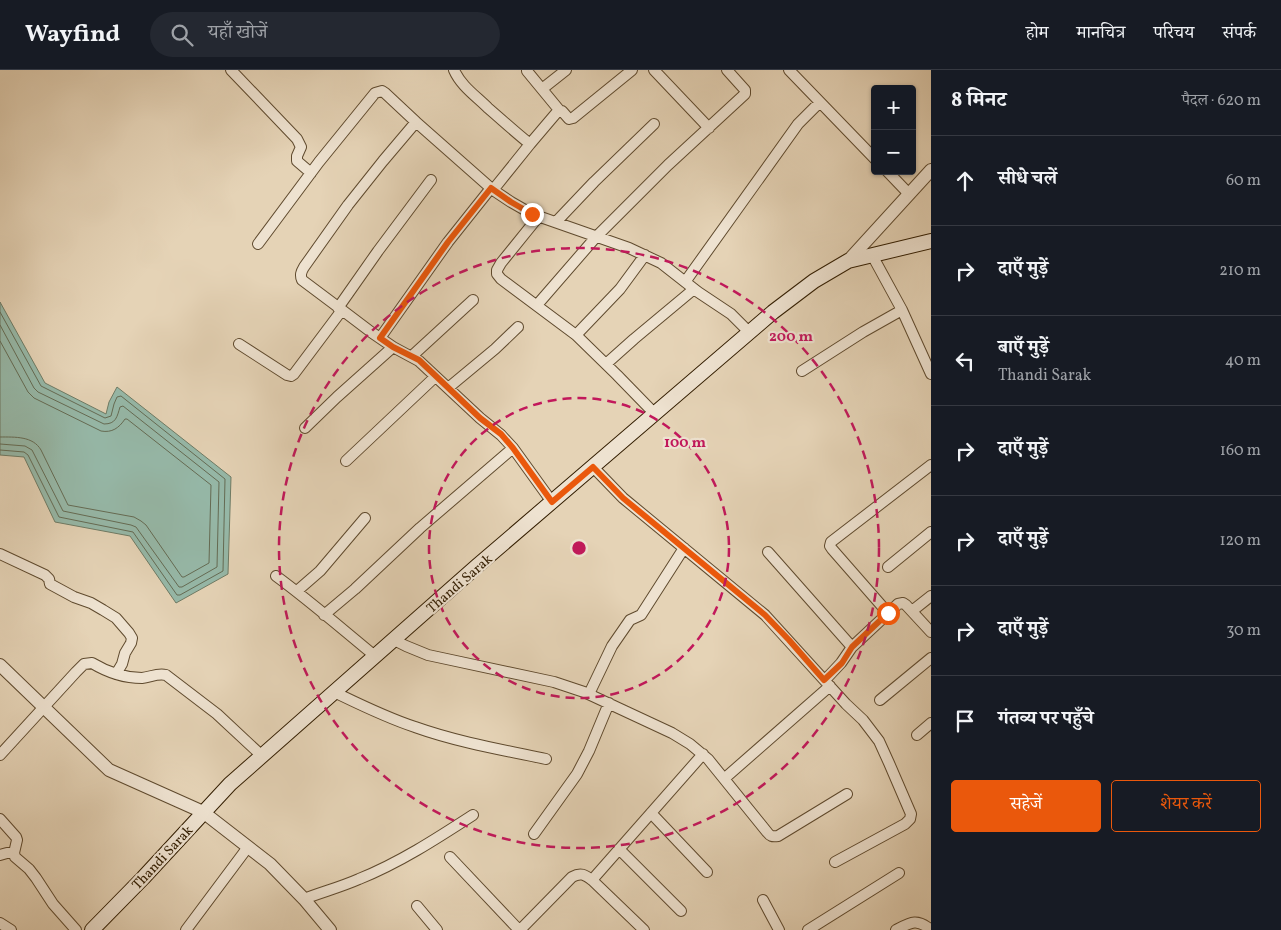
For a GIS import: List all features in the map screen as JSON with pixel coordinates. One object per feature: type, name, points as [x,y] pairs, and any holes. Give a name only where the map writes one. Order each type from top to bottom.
[{"type":"main road","name":"Thandi Sarak","points":[[92,930],[230,784],[552,502],[773,312],[814,280],[848,261],[931,241]]},
{"type":"street","points":[[231,70],[296,139],[301,147],[297,161],[311,173]]},
{"type":"street","points":[[454,70],[464,86],[530,144]]},
{"type":"street","points":[[542,89],[566,70]]},
{"type":"street","points":[[527,71],[569,119],[574,118],[632,70]]},
{"type":"street","points":[[654,70],[709,128]]},
{"type":"street","points":[[537,305],[596,237],[668,165],[746,92],[726,70]]},
{"type":"street","points":[[789,70],[871,154]]},
{"type":"street","points":[[258,244],[375,92],[382,91],[492,189],[511,202],[532,214],[629,248],[662,263],[694,289],[731,314],[749,332]]},
{"type":"street","points":[[685,282],[798,124],[820,102]]},
{"type":"street","points":[[380,338],[448,242],[560,110]]},
{"type":"street","points":[[416,122],[382,161],[348,206],[304,267],[300,276],[302,280],[380,338],[419,360],[480,418],[501,434],[552,502]]},
{"type":"street","points":[[556,222],[654,124]]},
{"type":"street","points":[[848,261],[931,170]]},
{"type":"street","points":[[891,175],[909,194]]},
{"type":"street","points":[[240,344],[287,375],[291,376],[294,374],[378,251],[431,180]]},
{"type":"street","points":[[540,216],[501,263],[496,274],[576,335],[655,414]]},
{"type":"street","points":[[576,335],[620,289],[645,255]]},
{"type":"street","points":[[872,255],[902,310],[931,374]]},
{"type":"street","points":[[606,364],[694,289]]},
{"type":"street","points":[[412,356],[473,300]]},
{"type":"street","points":[[802,371],[863,332],[902,310]]},
{"type":"street","points":[[448,388],[518,327]]},
{"type":"street","points":[[305,428],[393,347]]},
{"type":"street","points":[[346,461],[435,377]]},
{"type":"street","points":[[324,615],[355,589],[420,528],[513,448]]},
{"type":"street","points":[[888,613],[832,550],[831,542],[931,466]]},
{"type":"street","points":[[593,467],[623,498],[765,615],[863,720],[878,741],[890,763],[911,814],[910,819],[906,824],[835,862]]},
{"type":"street","points":[[297,591],[320,571],[365,518]]},
{"type":"street","points":[[888,567],[931,532]]},
{"type":"street","points":[[589,694],[612,646],[630,620],[641,614],[684,548]]},
{"type":"street","points":[[768,552],[852,647]]},
{"type":"street","points":[[0,554],[45,575],[50,584],[74,597],[91,603],[116,618],[132,638],[116,674]]},
{"type":"street","points":[[276,576],[297,591],[375,656]]},
{"type":"street","points":[[912,611],[931,596]]},
{"type":"street","points":[[725,778],[827,683],[852,647],[898,604],[906,605],[931,632]]},
{"type":"street","points":[[394,640],[428,655],[554,682],[589,694],[672,733],[703,754],[773,837],[778,836],[847,794]]},
{"type":"street","points":[[880,700],[931,658]]},
{"type":"street","points":[[0,755],[84,664],[92,663],[109,673],[143,678],[160,673],[166,675],[217,714],[262,756]]},
{"type":"street","points":[[0,665],[110,770],[203,812],[270,864],[304,899],[330,930]]},
{"type":"street","points":[[334,692],[368,709],[416,728],[546,759]]},
{"type":"street","points":[[534,834],[577,774],[609,703]]},
{"type":"street","points":[[917,735],[931,723]]},
{"type":"street","points":[[592,880],[703,754]]},
{"type":"street","points":[[650,813],[706,872]]},
{"type":"street","points":[[304,899],[359,879],[392,864],[430,843],[473,815]]},
{"type":"street","points":[[0,819],[16,837],[15,856],[29,869],[53,904],[76,930]]},
{"type":"street","points":[[186,930],[248,847]]},
{"type":"street","points":[[618,849],[681,911]]},
{"type":"street","points":[[0,855],[14,853]]},
{"type":"street","points":[[450,857],[520,930],[572,876],[584,874],[644,930]]},
{"type":"street","points":[[808,930],[899,873]]},
{"type":"street","points":[[763,900],[779,930]]},
{"type":"street","points":[[417,906],[437,930]]},
{"type":"street","points":[[896,930],[915,922],[922,923],[931,930]]},
{"type":"street","points":[[0,923],[11,930]]},
{"type":"water","points":[[0,302],[45,383],[106,414],[109,402],[117,387],[231,477],[228,574],[176,603],[130,536],[55,522],[24,457],[0,455]]},
{"type":"route","points":[[532,214],[491,188],[448,242],[380,338],[419,360],[480,418],[501,434],[552,502],[593,467],[623,498],[765,615],[824,680],[842,663],[852,647],[888,613]]}]
